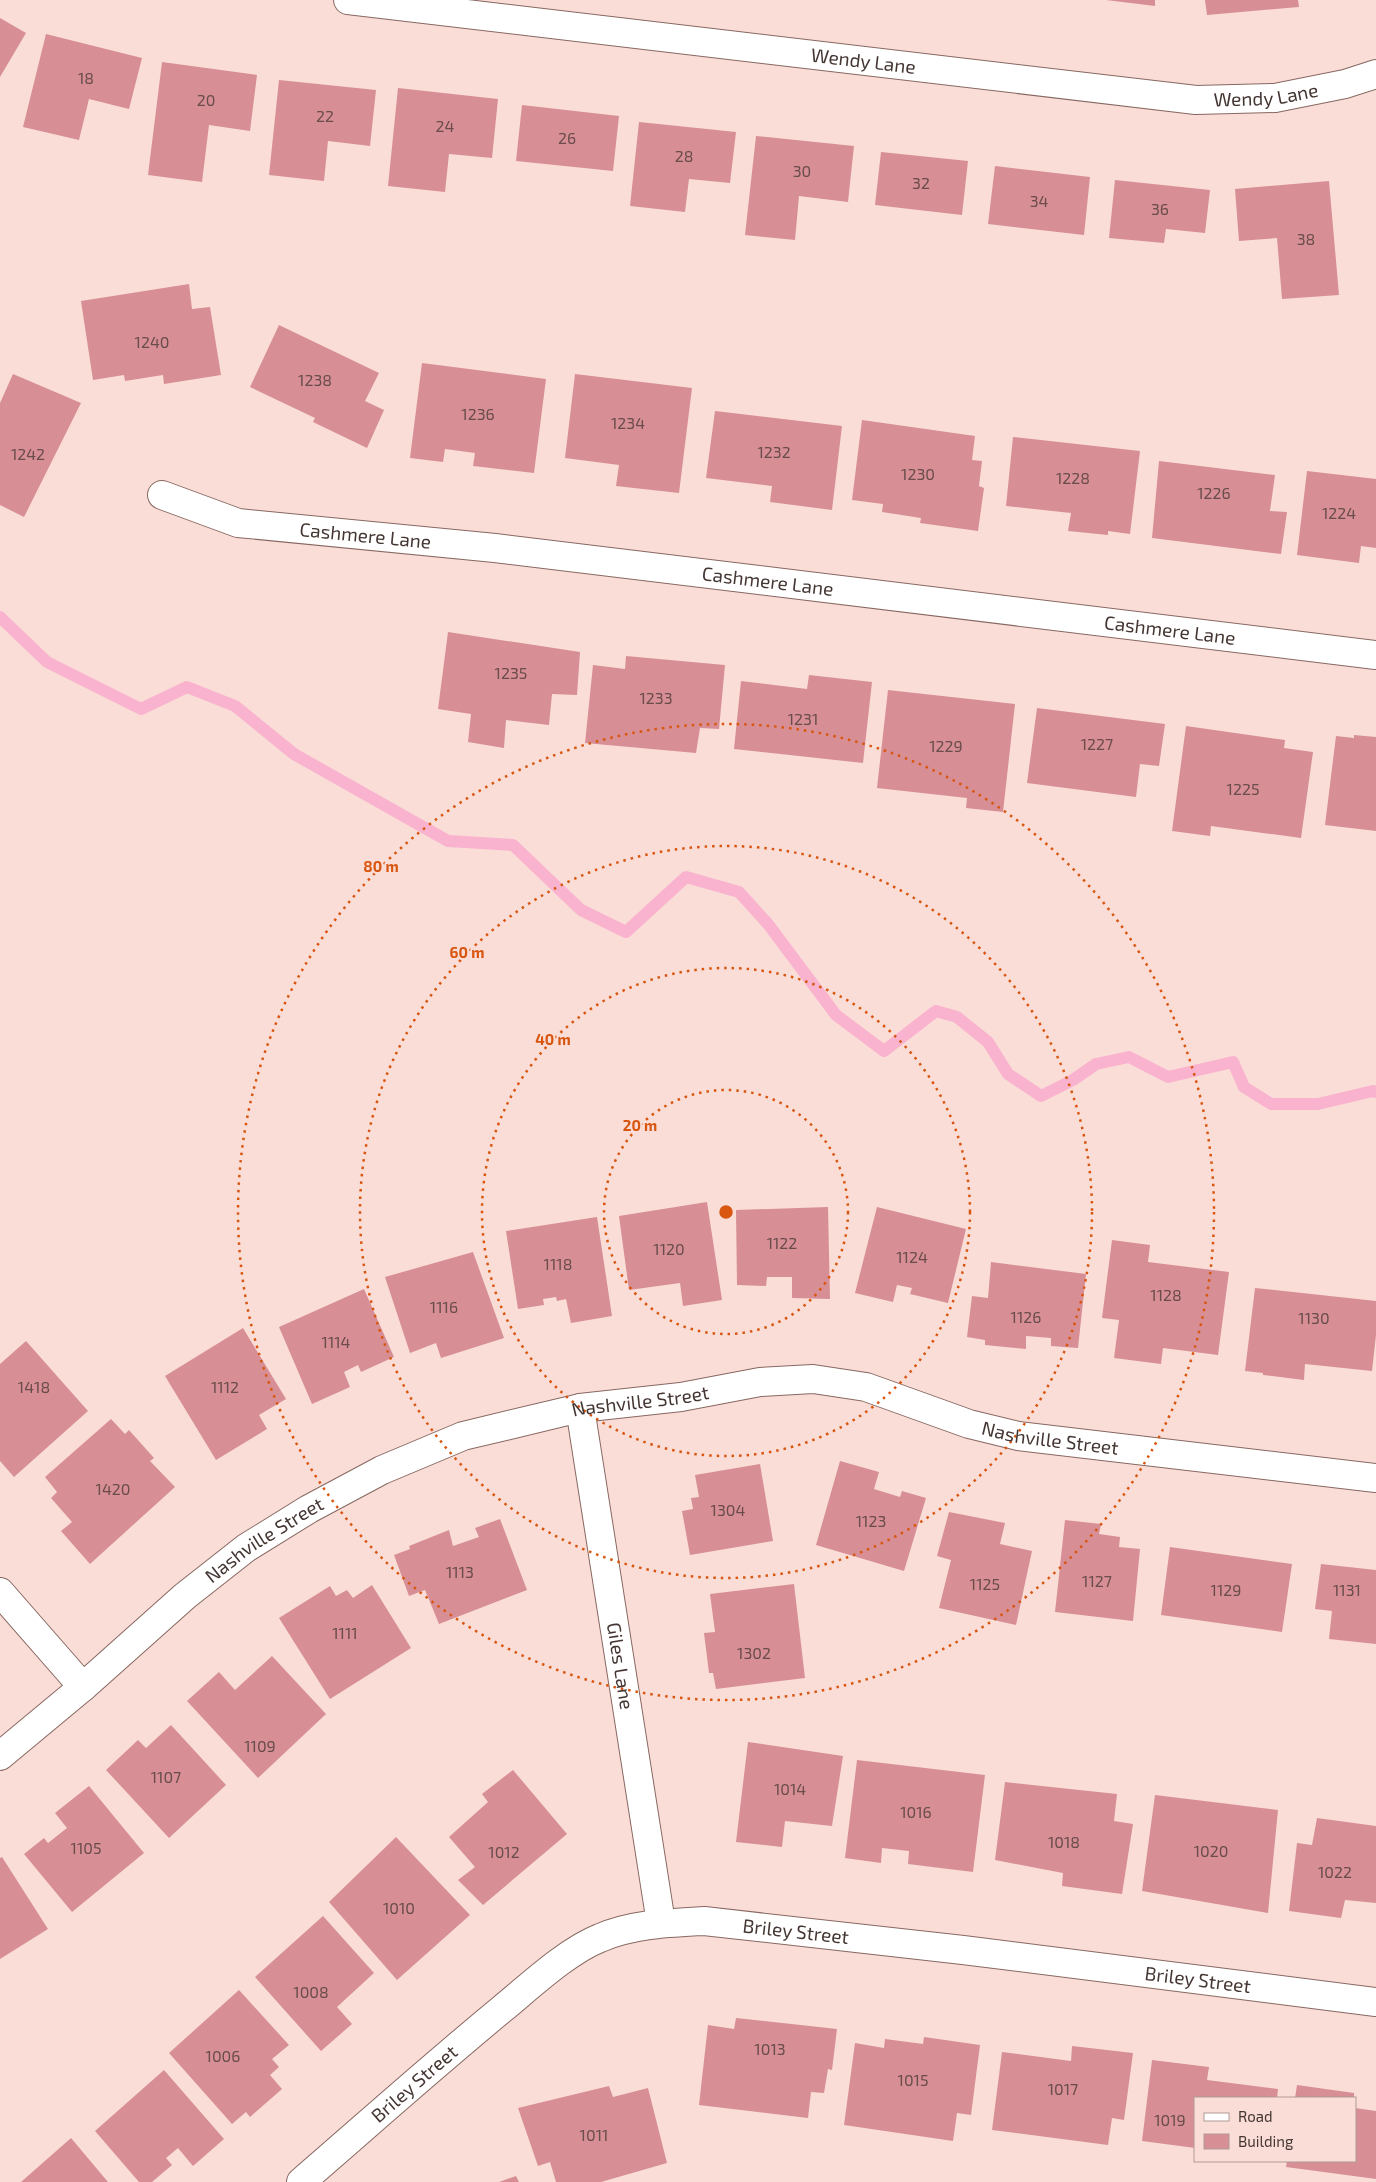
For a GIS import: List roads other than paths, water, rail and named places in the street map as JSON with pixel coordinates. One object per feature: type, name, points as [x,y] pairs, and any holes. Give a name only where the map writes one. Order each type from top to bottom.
[{"type":"street","name":"Wendy Lane","points":[[348,0],[1196,100],[1275,98],[1345,84],[1376,74]]},
{"type":"street","name":"Cashmere Lane","points":[[162,495],[238,522],[495,548],[1376,655]]},
{"type":"street","name":"Nashville Street","points":[[0,1756],[83,1687],[185,1596],[246,1548],[309,1509],[382,1470],[463,1436],[580,1408],[680,1397],[760,1382],[813,1379],[866,1387],[969,1424],[1018,1436],[1376,1478]]},
{"type":"street","name":"Giles Lane","points":[[580,1408],[660,1923]]},
{"type":"street","points":[[0,1592],[83,1687]]},
{"type":"street","name":"Briley Street","points":[[301,2182],[462,2042],[556,1965],[598,1939],[627,1928],[660,1923],[704,1921],[962,1950],[1376,2002]]},
{"type":"waterway","points":[[0,617],[47,662],[141,709],[187,687],[235,706],[294,754],[448,841],[513,845],[581,910],[626,932],[686,877],[739,892],[768,924],[836,1015],[884,1051],[936,1011],[957,1017],[988,1042],[1008,1074],[1041,1096],[1073,1080],[1096,1064],[1129,1057],[1168,1077],[1233,1062],[1244,1087],[1271,1104],[1318,1104],[1373,1091],[1376,1092]]}]
